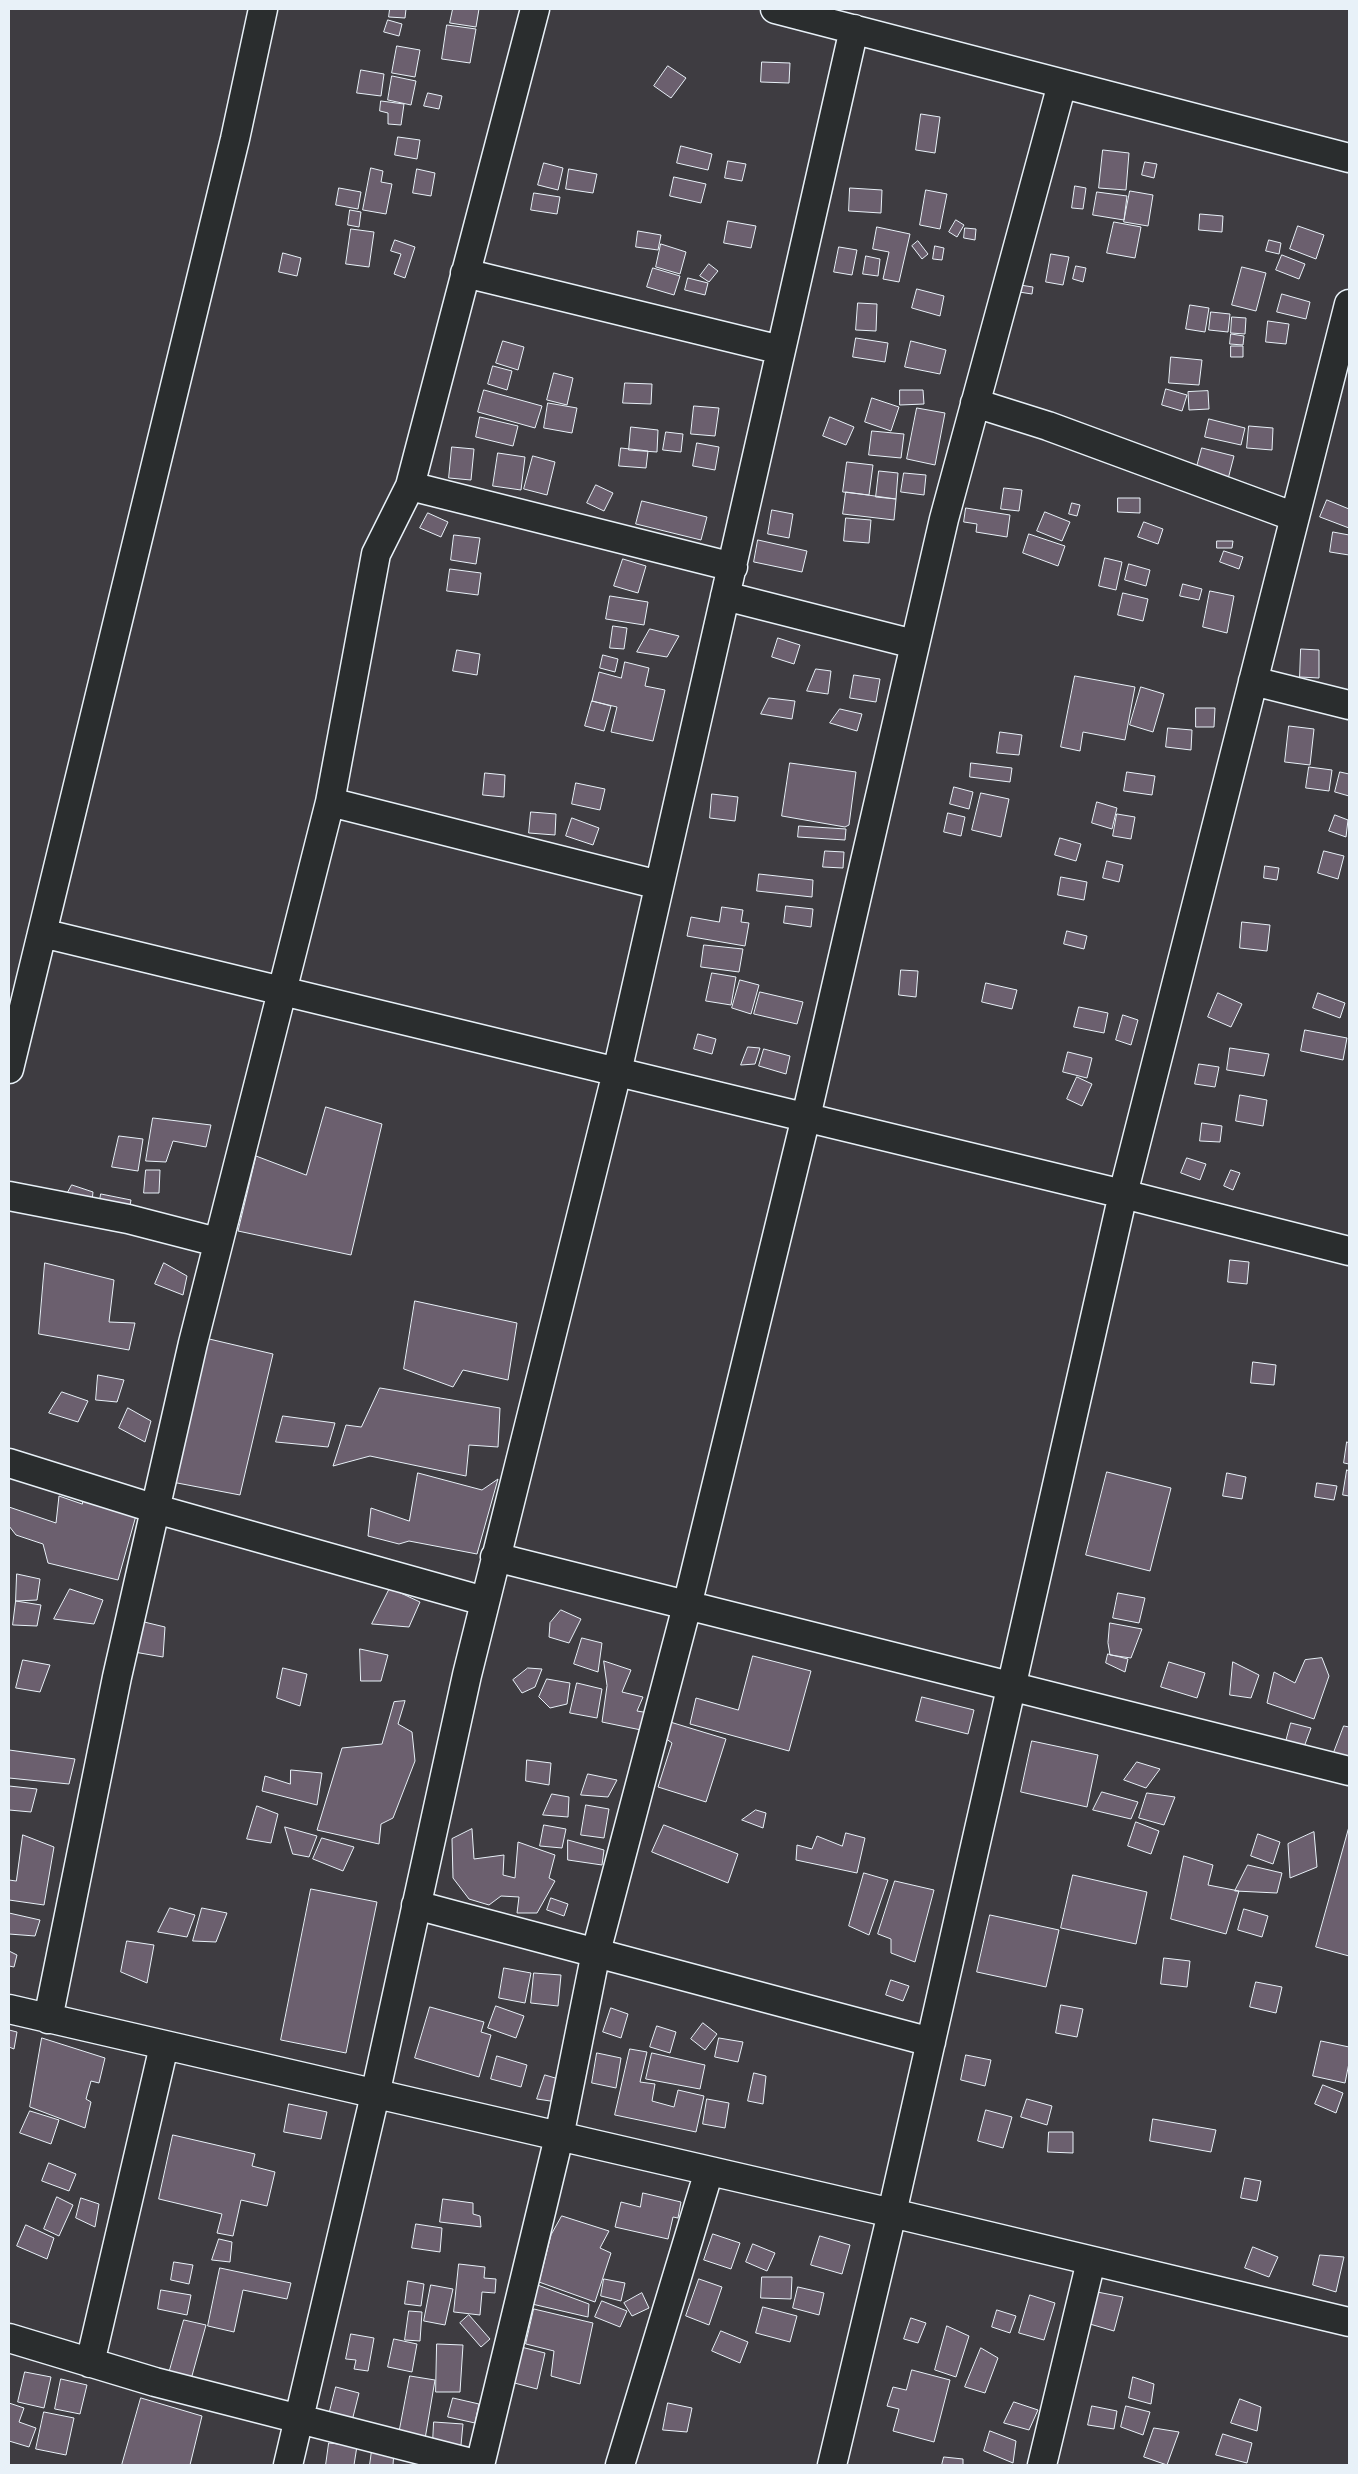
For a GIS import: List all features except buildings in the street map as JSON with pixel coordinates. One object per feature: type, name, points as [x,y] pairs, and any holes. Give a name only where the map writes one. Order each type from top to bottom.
[{"type":"street","points":[[9,1069],[235,139],[263,9]]},
{"type":"street","points":[[48,2019],[117,1678],[217,1242],[283,992],[330,802],[376,554],[410,486],[534,9]]},
{"type":"street","points":[[775,9],[1349,158]]},
{"type":"street","points":[[288,2465],[375,2095],[484,1600],[617,1072],[854,29]]},
{"type":"street","points":[[9,2338],[298,2420],[479,2465],[559,2137],[596,1952],[687,1606],[806,1117],[944,519],[1062,84]]},
{"type":"street","points":[[465,273],[781,350]]},
{"type":"street","points":[[832,2465],[892,2213],[1123,1194],[1349,304]]},
{"type":"street","points":[[975,404],[1048,426],[1295,517]]},
{"type":"street","points":[[410,486],[733,567]]},
{"type":"street","points":[[725,596],[914,644]]},
{"type":"street","points":[[1253,681],[1349,705]]},
{"type":"street","points":[[330,802],[660,885]]},
{"type":"street","points":[[42,933],[1123,1194],[1349,1251]]},
{"type":"street","points":[[9,1196],[128,1220],[217,1242]]},
{"type":"street","points":[[9,1463],[156,1509],[484,1600]]},
{"type":"street","points":[[495,1557],[1349,1772]]},
{"type":"street","points":[[416,1905],[931,2042]]},
{"type":"street","points":[[9,2009],[892,2213],[1349,2322]]},
{"type":"street","points":[[90,2362],[164,2046]]},
{"type":"street","points":[[620,2465],[709,2171]]},
{"type":"street","points":[[1042,2465],[1091,2261]]}]
